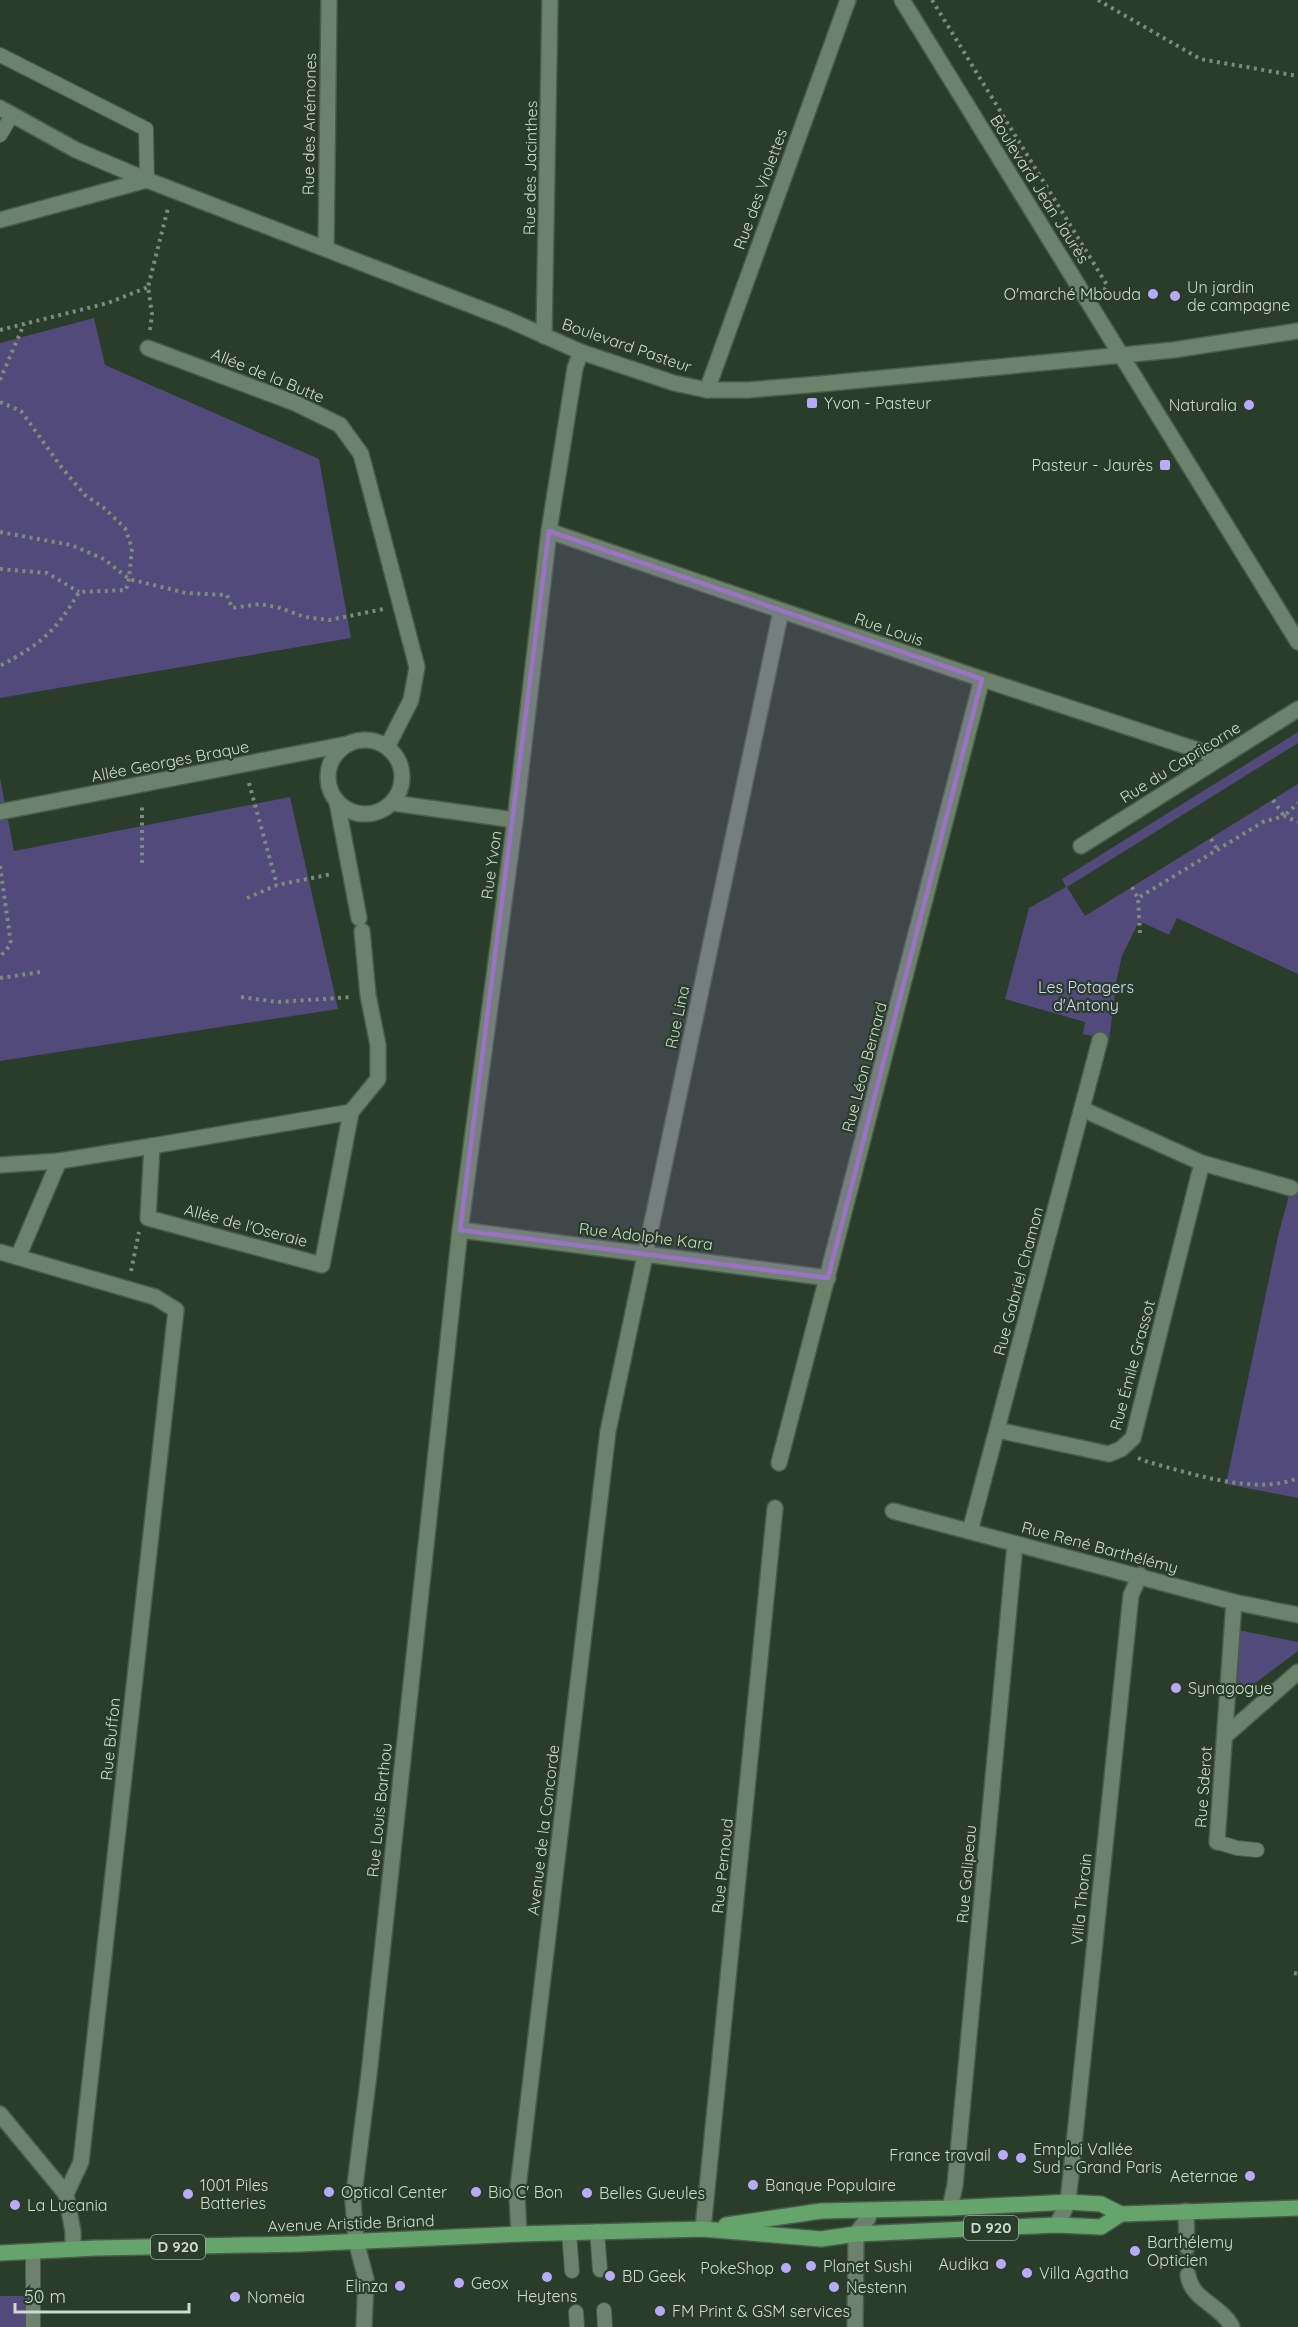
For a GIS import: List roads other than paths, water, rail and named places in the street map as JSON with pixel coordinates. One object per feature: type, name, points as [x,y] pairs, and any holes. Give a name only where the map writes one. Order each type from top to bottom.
[{"type":"main road","name":"Avenue Aristide Briand","points":[[703,2229],[821,2211],[1068,2202],[1101,2204],[1121,2214],[1298,2208]]},
{"type":"main road","name":"Avenue Aristide Briand","points":[[0,2253],[703,2229],[822,2239],[856,2234],[1057,2225],[1101,2227],[1121,2214]]},
{"type":"street","name":"Rue des Anémones","points":[[326,248],[328,0]]},
{"type":"street","name":"Rue des Jacinthes","points":[[544,336],[550,0]]},
{"type":"street","name":"Rue des Violettes","points":[[707,390],[848,0]]},
{"type":"street","name":"Boulevard Jean Jaurès","points":[[902,0],[1298,642]]},
{"type":"street","name":"Boulevard Pasteur","points":[[6,112],[76,150],[147,180],[326,248],[581,352],[674,383],[707,390],[748,390],[819,384],[1173,350],[1298,331]]},
{"type":"street","points":[[0,220],[147,180]]},
{"type":"street","name":"Allée de la Butte","points":[[148,348],[295,403],[340,425],[361,454],[417,668],[411,700],[387,747]]},
{"type":"street","name":"Rue Yvon","points":[[443,1383],[460,1230],[515,820],[549,531],[575,368],[581,352]]},
{"type":"street","name":"Rue Louis","points":[[549,531],[982,679],[1219,757]]},
{"type":"street","name":"Rue Lina","points":[[608,1431],[781,611]]},
{"type":"street","name":"Rue Léon Bernard","points":[[779,1463],[982,679]]},
{"type":"street","name":"Rue du Capricorne","points":[[1081,846],[1298,709]]},
{"type":"street","name":"Allée Georges Braque","points":[[0,812],[367,740],[387,747]]},
{"type":"street","points":[[347,744],[338,751],[328,771],[328,782],[337,802],[346,810],[358,814],[382,811],[393,803],[399,792],[403,780],[401,767],[396,756],[387,747]]},
{"type":"street","name":"Allée de l'Oseraie","points":[[152,1146],[148,1218],[322,1265],[351,1112],[378,1079],[378,1045],[368,995],[360,924],[337,802]]},
{"type":"street","points":[[393,803],[515,820]]},
{"type":"street","name":"Rue Gabriel Chamon","points":[[970,1532],[1100,1040]]},
{"type":"street","points":[[1082,1109],[1202,1163],[1291,1188]]},
{"type":"street","points":[[0,1165],[59,1161],[351,1112]]},
{"type":"street","points":[[0,1251],[18,1257],[59,1161]]},
{"type":"street","name":"Rue Émile Grassot","points":[[997,1430],[1109,1454],[1121,1449],[1133,1438],[1202,1163]]},
{"type":"street","name":"Rue Adolphe Kara","points":[[460,1230],[828,1278]]},
{"type":"street","name":"Rue Buffon","points":[[18,1257],[155,1297],[176,1310],[81,2162],[66,2194]]},
{"type":"street","name":"Rue Louis Barthou","points":[[364,2327],[366,2279],[356,2241],[353,2201],[369,2074],[443,1383]]},
{"type":"street","name":"Avenue de la Concorde","points":[[519,2234],[517,2196],[608,1431]]},
{"type":"street","name":"Rue Pernoud","points":[[703,2229],[775,1508]]},
{"type":"street","name":"Rue René Barthélémy","points":[[893,1511],[1140,1575],[1234,1602],[1298,1615]]},
{"type":"street","name":"Rue Galipeau","points":[[950,2208],[957,2167],[1016,1544]]},
{"type":"street","name":"Villa Thorain","points":[[1057,2225],[1068,2202],[1131,1595],[1140,1575]]},
{"type":"street","name":"Rue Sderot","points":[[1217,1842],[1234,1602]]},
{"type":"street","name":"Rue Sderot","points":[[1225,1736],[1298,1672]]},
{"type":"street","points":[[0,2114],[66,2194],[73,2232],[73,2250]]},
{"type":"street","points":[[855,2327],[856,2234],[871,2210]]},
{"type":"street","points":[[1186,2211],[1186,2247]]},
{"type":"street","points":[[1188,2275],[1196,2294],[1226,2316],[1232,2327]]},
{"type":"lane","points":[[0,55],[146,129],[147,180]]},
{"type":"lane","points":[[0,135],[6,112]]},
{"type":"lane","points":[[1217,1842],[1237,1848],[1257,1850]]},
{"type":"lane","points":[[597,2231],[600,2270]]},
{"type":"lane","points":[[569,2232],[572,2271]]},
{"type":"lane","points":[[33,2251],[33,2327]]},
{"type":"lane","points":[[604,2310],[605,2327]]},
{"type":"lane","points":[[576,2312],[577,2327]]},
{"type":"tunnel","points":[[1187,2247],[1188,2275]]},
{"type":"place","name":"O'marché Mbouda","points":[[1153,294]]},
{"type":"place","name":"Un jardin de campagne","points":[[1175,296]]},
{"type":"place","name":"Yvon - Pasteur","points":[[812,403]]},
{"type":"place","name":"Naturalia","points":[[1249,405]]},
{"type":"place","name":"Pasteur - Jaurès","points":[[1165,465]]},
{"type":"place","name":"Synagogue","points":[[1176,1688]]},
{"type":"place","name":"France travail","points":[[1003,2155]]},
{"type":"place","name":"Emploi Vallée Sud - Grand Paris","points":[[1021,2158]]},
{"type":"place","name":"Aeternae","points":[[1250,2176]]},
{"type":"place","name":"Banque Populaire","points":[[753,2185]]},
{"type":"place","name":"Optical Center","points":[[329,2192]]},
{"type":"place","name":"Bio C' Bon","points":[[476,2192]]},
{"type":"place","name":"Belles Gueules","points":[[587,2193]]},
{"type":"place","name":"1001 Piles Batteries","points":[[188,2194]]},
{"type":"place","name":"La Lucania","points":[[15,2205]]},
{"type":"place","name":"Barthélemy Opticien","points":[[1135,2251]]},
{"type":"place","name":"Audika","points":[[1001,2264]]},
{"type":"place","name":"Planet Sushi","points":[[811,2266]]},
{"type":"place","name":"PokeShop","points":[[786,2268]]},
{"type":"place","name":"Villa Agatha","points":[[1027,2273]]},
{"type":"place","name":"BD Geek","points":[[610,2276]]},
{"type":"place","name":"Heytens","points":[[547,2277]]},
{"type":"place","name":"Geox","points":[[459,2283]]},
{"type":"place","name":"Elinza","points":[[400,2286]]},
{"type":"place","name":"Nestenn","points":[[834,2287]]},
{"type":"place","name":"Nomeia","points":[[235,2297]]},
{"type":"place","name":"FM Print & GSM services","points":[[660,2311]]},
{"type":"park label","name":"Les Potagers d'Antony","points":[[1086,996]]}]
